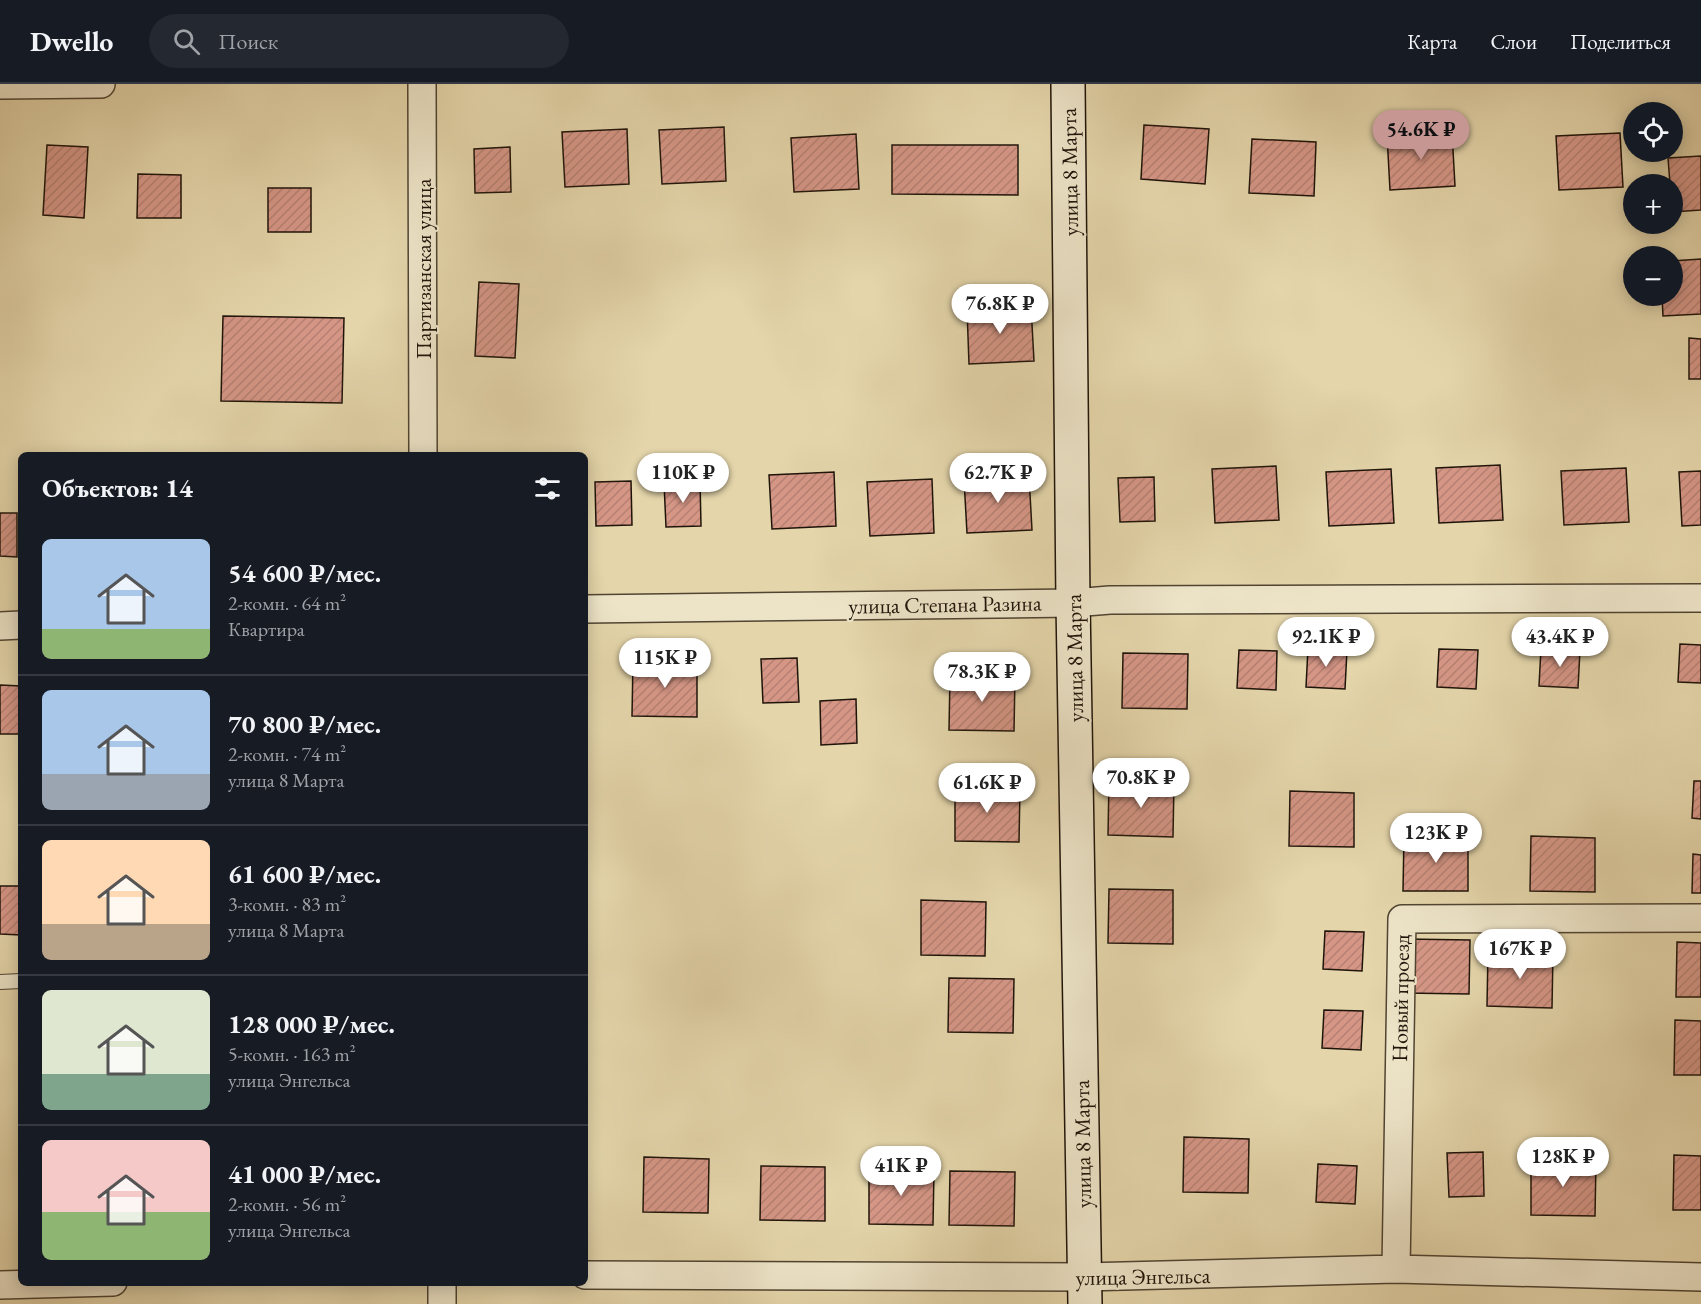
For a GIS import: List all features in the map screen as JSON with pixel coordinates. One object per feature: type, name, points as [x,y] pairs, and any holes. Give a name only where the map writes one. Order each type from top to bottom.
[{"type":"main road","name":"улица 8 Марта","points":[[1068,84],[1073,603],[1085,1291]]},
{"type":"street","points":[[0,85],[101,84]]},
{"type":"street","name":"Партизанская улица","points":[[422,84],[423,452]]},
{"type":"street","name":"улица Степана Разина","points":[[588,609],[1073,603],[1122,600],[1701,598]]},
{"type":"street","points":[[0,626],[18,625]]},
{"type":"street","name":"Новый проезд","points":[[1396,1269],[1402,919],[1701,918]]},
{"type":"street","name":"улица Энгельса","points":[[588,1275],[1085,1291],[1396,1269],[1701,1276]]},
{"type":"street","points":[[0,1285],[18,1285]]},
{"type":"street","points":[[441,1286],[442,1304]]},
{"type":"lane","points":[[0,982],[18,981]]},
{"type":"building","points":[[1144,125],[1209,129],[1205,184],[1141,179]]},
{"type":"building","points":[[724,127],[726,181],[662,184],[659,130]]},
{"type":"building","points":[[627,129],[629,184],[565,187],[562,132]]},
{"type":"building","points":[[1452,132],[1455,186],[1390,190],[1387,135]]},
{"type":"building","points":[[1620,133],[1623,187],[1559,190],[1556,136]]},
{"type":"building","points":[[856,134],[859,189],[794,192],[791,138]]},
{"type":"building","points":[[1252,139],[1316,142],[1314,196],[1249,193]]},
{"type":"building","points":[[47,145],[88,147],[84,218],[43,215]]},
{"type":"building","points":[[892,145],[1018,145],[1018,195],[892,194]]},
{"type":"building","points":[[510,147],[511,192],[475,193],[474,149]]},
{"type":"building","points":[[1701,156],[1701,210],[1683,211],[1683,174],[1669,174],[1668,162],[1683,162],[1683,157]]},
{"type":"building","points":[[138,174],[181,175],[181,218],[137,218]]},
{"type":"building","points":[[268,188],[311,188],[311,232],[268,232]]},
{"type":"building","points":[[1701,259],[1701,314],[1663,316],[1662,306],[1683,306],[1683,260]]},
{"type":"building","points":[[479,282],[519,284],[515,358],[475,356]]},
{"type":"building","points":[[1031,306],[1034,361],[969,364],[967,309]]},
{"type":"building","points":[[223,316],[344,318],[342,403],[221,401]]},
{"type":"building","points":[[1689,338],[1701,339],[1701,379],[1689,379]]},
{"type":"building","points":[[1500,465],[1503,520],[1439,523],[1436,468]]},
{"type":"building","points":[[1276,466],[1279,520],[1215,523],[1212,469]]},
{"type":"building","points":[[1626,468],[1629,522],[1564,525],[1561,471]]},
{"type":"building","points":[[1391,469],[1394,523],[1329,526],[1326,472]]},
{"type":"building","points":[[1701,471],[1701,525],[1682,526],[1679,472]]},
{"type":"building","points":[[834,472],[836,526],[772,529],[769,475]]},
{"type":"building","points":[[1029,476],[1032,530],[967,533],[964,479]]},
{"type":"building","points":[[1154,477],[1155,521],[1120,522],[1118,478]]},
{"type":"building","points":[[932,479],[934,533],[870,536],[867,482]]},
{"type":"building","points":[[631,481],[632,525],[596,526],[595,482]]},
{"type":"building","points":[[700,481],[701,526],[666,527],[664,482]]},
{"type":"building","points":[[0,513],[17,513],[17,557],[0,556]]},
{"type":"building","points":[[1680,644],[1701,645],[1701,683],[1678,682]]},
{"type":"building","points":[[1308,648],[1347,650],[1345,689],[1306,687]]},
{"type":"building","points":[[1541,648],[1580,650],[1578,688],[1539,686]]},
{"type":"building","points":[[1439,649],[1478,650],[1476,689],[1437,687]]},
{"type":"building","points":[[1239,650],[1277,651],[1276,690],[1237,688]]},
{"type":"building","points":[[1123,653],[1188,654],[1187,709],[1122,708]]},
{"type":"building","points":[[797,658],[799,702],[763,703],[761,659]]},
{"type":"building","points":[[633,661],[697,662],[697,717],[632,716]]},
{"type":"building","points":[[950,676],[1015,676],[1014,731],[949,730]]},
{"type":"building","points":[[0,685],[18,686],[18,734],[0,734]]},
{"type":"building","points":[[856,699],[857,743],[821,745],[820,701]]},
{"type":"building","points":[[1109,781],[1174,782],[1173,837],[1108,835]]},
{"type":"building","points":[[1694,781],[1701,781],[1701,819],[1692,818]]},
{"type":"building","points":[[955,787],[1020,788],[1019,842],[955,841]]},
{"type":"building","points":[[1290,791],[1354,793],[1354,847],[1289,846]]},
{"type":"building","points":[[1404,836],[1468,837],[1468,891],[1403,891]]},
{"type":"building","points":[[1531,836],[1595,838],[1595,892],[1530,891]]},
{"type":"building","points":[[1693,854],[1701,855],[1701,893],[1692,893]]},
{"type":"building","points":[[0,886],[18,886],[18,935],[0,934]]},
{"type":"building","points":[[1109,889],[1173,890],[1173,944],[1108,943]]},
{"type":"building","points":[[921,900],[986,902],[985,956],[921,955]]},
{"type":"building","points":[[1325,931],[1364,932],[1362,971],[1323,969]]},
{"type":"building","points":[[1405,939],[1470,940],[1469,994],[1404,993]]},
{"type":"building","points":[[1677,942],[1701,943],[1701,997],[1676,997]]},
{"type":"building","points":[[1488,952],[1553,953],[1552,1008],[1487,1006]]},
{"type":"building","points":[[949,978],[1014,979],[1013,1033],[948,1032]]},
{"type":"building","points":[[1324,1010],[1363,1011],[1361,1050],[1322,1048]]},
{"type":"building","points":[[1675,1020],[1701,1021],[1701,1075],[1674,1075]]},
{"type":"building","points":[[1184,1137],[1249,1139],[1248,1193],[1183,1192]]},
{"type":"building","points":[[1483,1152],[1484,1196],[1449,1197],[1447,1153]]},
{"type":"building","points":[[1674,1155],[1701,1156],[1701,1210],[1673,1210]]},
{"type":"building","points":[[644,1157],[709,1159],[708,1213],[643,1212]]},
{"type":"building","points":[[1531,1161],[1596,1161],[1595,1216],[1531,1215]]},
{"type":"building","points":[[1318,1164],[1357,1166],[1355,1204],[1316,1202]]},
{"type":"building","points":[[761,1166],[825,1167],[825,1221],[760,1220]]},
{"type":"building","points":[[869,1170],[934,1171],[933,1225],[869,1224]]},
{"type":"building","points":[[950,1171],[1015,1172],[1014,1226],[949,1225]]}]
